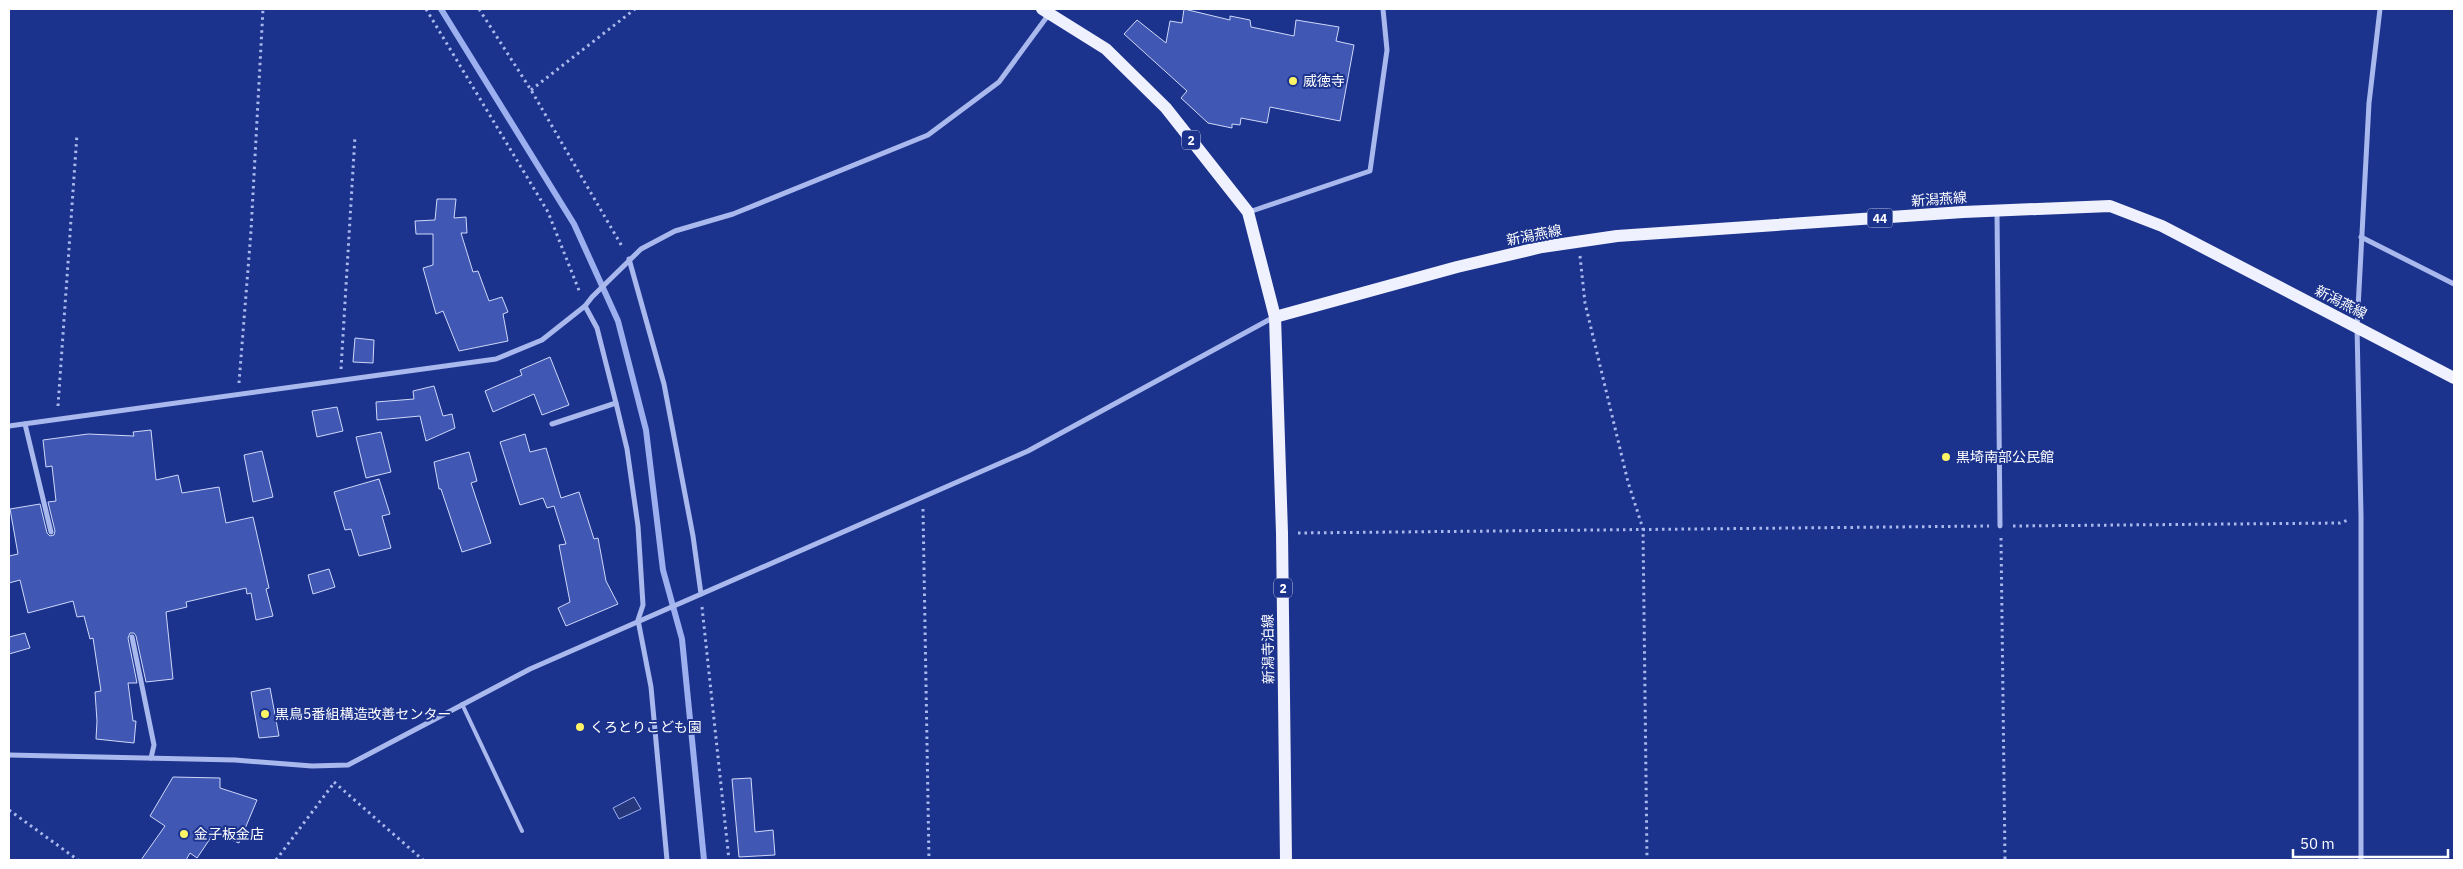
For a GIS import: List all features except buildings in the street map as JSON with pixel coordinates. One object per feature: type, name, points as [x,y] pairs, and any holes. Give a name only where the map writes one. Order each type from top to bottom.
[{"type":"main road","name":"2","points":[[1045,11],[1106,49],[1159,102],[1248,212],[1276,317]]},
{"type":"main road","name":"新潟燕線","points":[[1276,317],[1456,267],[1542,247],[1617,236],[1997,211],[2110,206],[2162,226],[2454,378]]},
{"type":"main road","name":"新潟寺泊線","points":[[1276,317],[1282,533],[1286,860]]},
{"type":"street","points":[[1248,212],[1370,172],[1386,50],[1383,9]]},
{"type":"street","points":[[2362,860],[2361,515],[2357,327],[2369,103],[2380,9]]},
{"type":"street","points":[[9,426],[340,382],[496,359],[542,340],[585,306],[592,296],[641,249],[675,231],[733,214],[928,135],[999,82],[1045,11]]},
{"type":"street","points":[[1997,211],[2000,526]]},
{"type":"street","points":[[2361,237],[2454,284]]},
{"type":"street","points":[[629,259],[664,384],[693,536],[701,594]]},
{"type":"street","points":[[585,306],[597,328],[627,449],[638,526],[643,605],[638,620],[651,687],[667,860]]},
{"type":"street","points":[[9,755],[235,760],[334,767],[348,765],[530,669],[638,620],[1028,451],[1276,317]]},
{"type":"street","points":[[552,424],[616,403]]},
{"type":"street","points":[[25,424],[51,532]]},
{"type":"street","points":[[132,637],[154,745],[151,758]]},
{"type":"lane","points":[[462,704],[522,831]]},
{"type":"path","points":[[238,396],[252,231],[263,9]]},
{"type":"path","points":[[426,9],[548,212],[585,306]]},
{"type":"path","points":[[479,9],[531,90],[629,259]]},
{"type":"path","points":[[531,90],[635,9]]},
{"type":"path","points":[[57,420],[77,134]]},
{"type":"path","points":[[340,382],[355,136]]},
{"type":"path","points":[[1578,242],[1585,303],[1628,482],[1643,529],[1648,860]]},
{"type":"path","points":[[923,496],[929,860]]},
{"type":"path","points":[[2000,526],[2005,860]]},
{"type":"path","points":[[1282,533],[1643,529]]},
{"type":"path","points":[[701,594],[729,860]]},
{"type":"path","points":[[276,860],[334,782],[423,860]]},
{"type":"path","points":[[9,810],[78,860]]},
{"type":"water","points":[[634,797],[641,809],[619,819],[613,808]]},
{"type":"waterway","points":[[441,9],[574,224],[618,321],[646,430],[663,570],[682,639],[704,860]]},
{"type":"place","name":"威徳寺","points":[[1293,81]]},
{"type":"place","name":"黒埼南部公民館","points":[[1946,457]]},
{"type":"place","name":"黒鳥5番組構造改善センター","points":[[265,714]]},
{"type":"place","name":"くろとりこども園","points":[[580,727]]},
{"type":"place","name":"金子板金店","points":[[184,834]]}]
